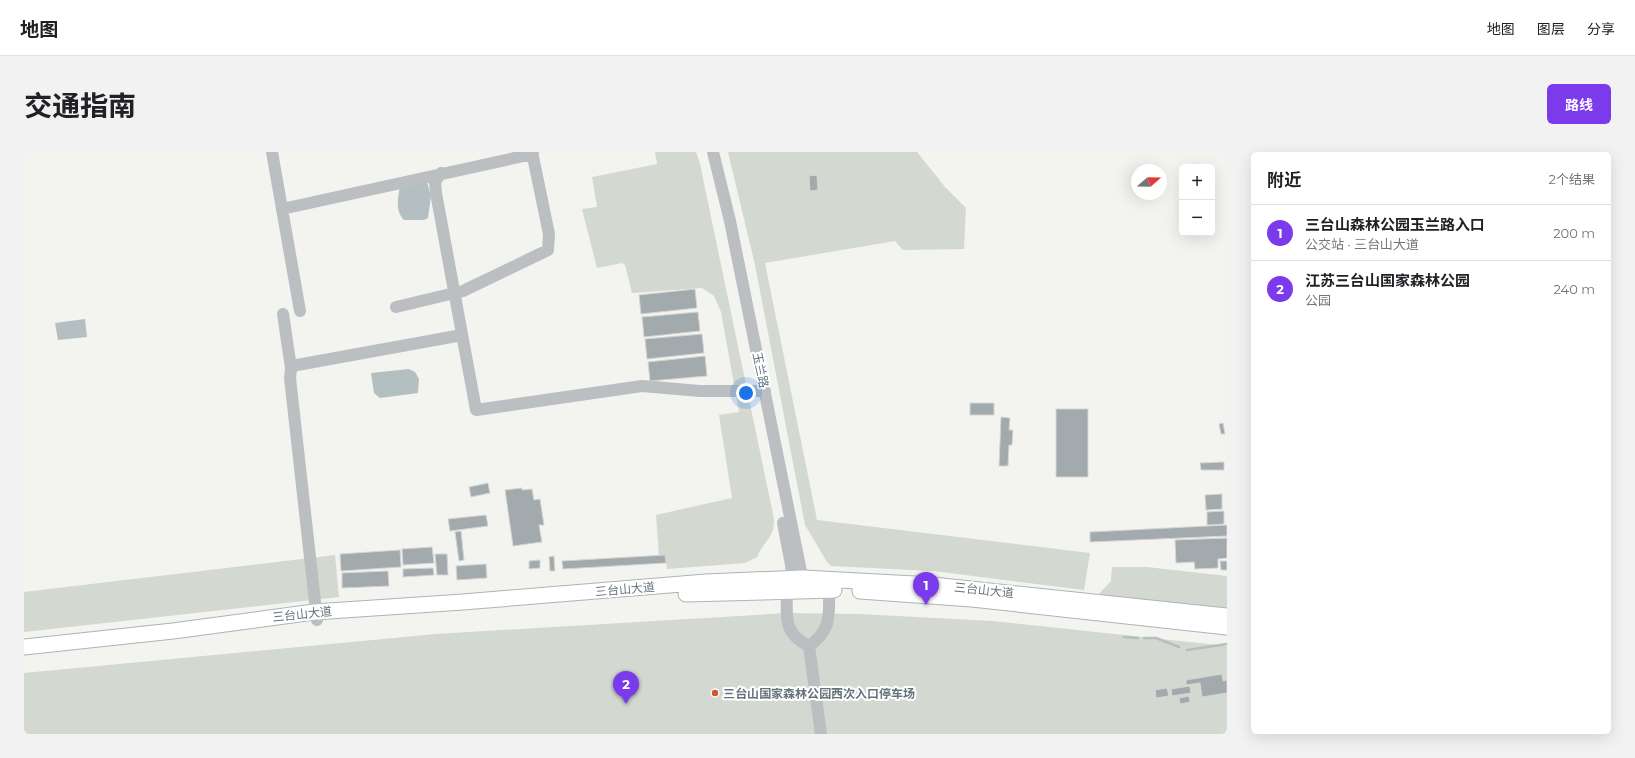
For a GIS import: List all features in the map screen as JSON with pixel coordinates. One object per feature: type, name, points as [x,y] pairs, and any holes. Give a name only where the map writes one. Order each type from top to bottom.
[{"type":"main road","name":"三台山大道","points":[[796,585],[829,589],[972,599],[1227,627]]},
{"type":"main road","name":"三台山大道","points":[[24,647],[316,616],[796,585],[933,585],[1227,616]]},
{"type":"main road","name":"三台山大道","points":[[24,655],[316,616]]},
{"type":"street","points":[[272,152],[300,311]]},
{"type":"street","name":"玉兰路","points":[[706,152],[763,391]]},
{"type":"street","name":"玉兰路","points":[[714,152],[730,221],[763,391],[796,585],[787,620],[791,632],[797,640],[809,646]]},
{"type":"street","points":[[282,209],[532,153],[549,234],[548,250],[463,291],[396,307]]},
{"type":"street","points":[[441,173],[435,182],[436,193],[476,410],[642,386],[700,391],[763,391]]},
{"type":"street","points":[[283,314],[291,368],[290,378],[316,616]]},
{"type":"street","points":[[291,368],[297,365],[462,335]]},
{"type":"street","points":[[821,734],[809,646],[817,641],[829,624],[829,589]]},
{"type":"shaded area","points":[[655,152],[696,152],[700,164],[774,519],[773,531],[757,557],[745,563],[667,569],[665,555],[659,555],[656,515],[732,498],[719,415],[739,412],[721,312],[714,296],[702,288],[632,293],[625,265],[622,263],[597,268],[582,209],[597,207],[592,177],[657,164]]},
{"type":"shaded area","points":[[728,152],[917,152],[945,187],[966,208],[964,249],[903,250],[895,241],[765,263],[817,520],[1090,553],[1084,590],[934,571],[831,566],[827,562],[805,525],[755,265]]},
{"type":"shaded area","points":[[427,182],[431,196],[428,218],[424,220],[404,220],[398,208],[400,186]]},
{"type":"shaded area","points":[[85,319],[87,337],[58,340],[55,323]]},
{"type":"shaded area","points":[[409,369],[415,372],[419,379],[418,393],[380,398],[374,393],[371,373]]},
{"type":"shaded area","points":[[335,555],[339,597],[24,632],[24,592]]},
{"type":"shaded area","points":[[1112,567],[1147,567],[1227,576],[1227,608],[1097,596],[1111,581]]},
{"type":"shaded area","points":[[787,613],[859,614],[993,621],[1227,646],[1227,734],[24,734],[24,673],[436,634]]},
{"type":"building","points":[[817,175],[818,190],[810,191],[809,176]]},
{"type":"building","points":[[695,289],[697,308],[641,314],[639,295]]},
{"type":"building","points":[[698,312],[700,331],[644,337],[642,317]]},
{"type":"building","points":[[702,334],[704,353],[647,359],[645,339]]},
{"type":"building","points":[[705,356],[707,376],[650,381],[648,362]]},
{"type":"building","points":[[970,403],[994,403],[994,415],[970,415]]},
{"type":"building","points":[[1056,409],[1088,409],[1088,477],[1056,477]]},
{"type":"building","points":[[1001,417],[1010,418],[1009,430],[1013,430],[1012,445],[1009,445],[1008,466],[999,466]]},
{"type":"building","points":[[1223,423],[1225,434],[1221,434],[1219,424]]},
{"type":"building","points":[[1224,462],[1224,470],[1201,470],[1200,463]]},
{"type":"building","points":[[488,483],[490,493],[471,497],[469,487]]},
{"type":"building","points":[[522,488],[522,490],[532,489],[534,500],[540,499],[544,525],[539,525],[542,542],[513,546],[505,490]]},
{"type":"building","points":[[1222,494],[1222,509],[1206,510],[1205,495]]},
{"type":"building","points":[[1224,511],[1224,524],[1207,525],[1207,512]]},
{"type":"building","points":[[486,515],[488,526],[450,531],[448,519]]},
{"type":"building","points":[[1227,525],[1227,536],[1090,542],[1090,532]]},
{"type":"building","points":[[461,531],[464,560],[459,561],[455,532]]},
{"type":"building","points":[[1227,538],[1227,558],[1218,559],[1218,568],[1195,569],[1194,562],[1176,563],[1175,540]]},
{"type":"building","points":[[432,547],[434,563],[403,565],[402,549]]},
{"type":"building","points":[[400,550],[401,567],[341,571],[340,554]]},
{"type":"building","points":[[435,554],[447,554],[448,575],[437,575]]},
{"type":"building","points":[[665,555],[666,563],[563,569],[562,561]]},
{"type":"building","points":[[554,556],[555,571],[550,571],[549,557]]},
{"type":"building","points":[[540,560],[540,568],[529,569],[529,561]]},
{"type":"building","points":[[1220,561],[1227,561],[1227,570],[1221,570]]},
{"type":"building","points":[[486,564],[487,578],[457,580],[456,566]]},
{"type":"building","points":[[433,568],[434,575],[403,577],[403,569]]},
{"type":"building","points":[[388,571],[389,586],[342,588],[342,573]]},
{"type":"building","points":[[1222,674],[1223,681],[1227,680],[1227,693],[1202,697],[1200,683],[1186,685],[1186,680]]},
{"type":"building","points":[[1190,686],[1191,693],[1172,696],[1171,689]]},
{"type":"building","points":[[1167,688],[1169,696],[1156,698],[1155,690]]},
{"type":"building","points":[[1189,696],[1190,702],[1180,704],[1179,698]]},
{"type":"waterway","points":[[1124,637],[1138,638]]},
{"type":"waterway","points":[[1144,638],[1156,638],[1179,647]]},
{"type":"waterway","points":[[1187,650],[1227,644]]},
{"type":"place","name":"三台山森林公园玉兰路入口","points":[[926,605]]},
{"type":"place","name":"三台山国家森林公园西次入口停车场","points":[[715,693]]},
{"type":"place","name":"江苏三台山国家森林公园","points":[[626,704]]}]
